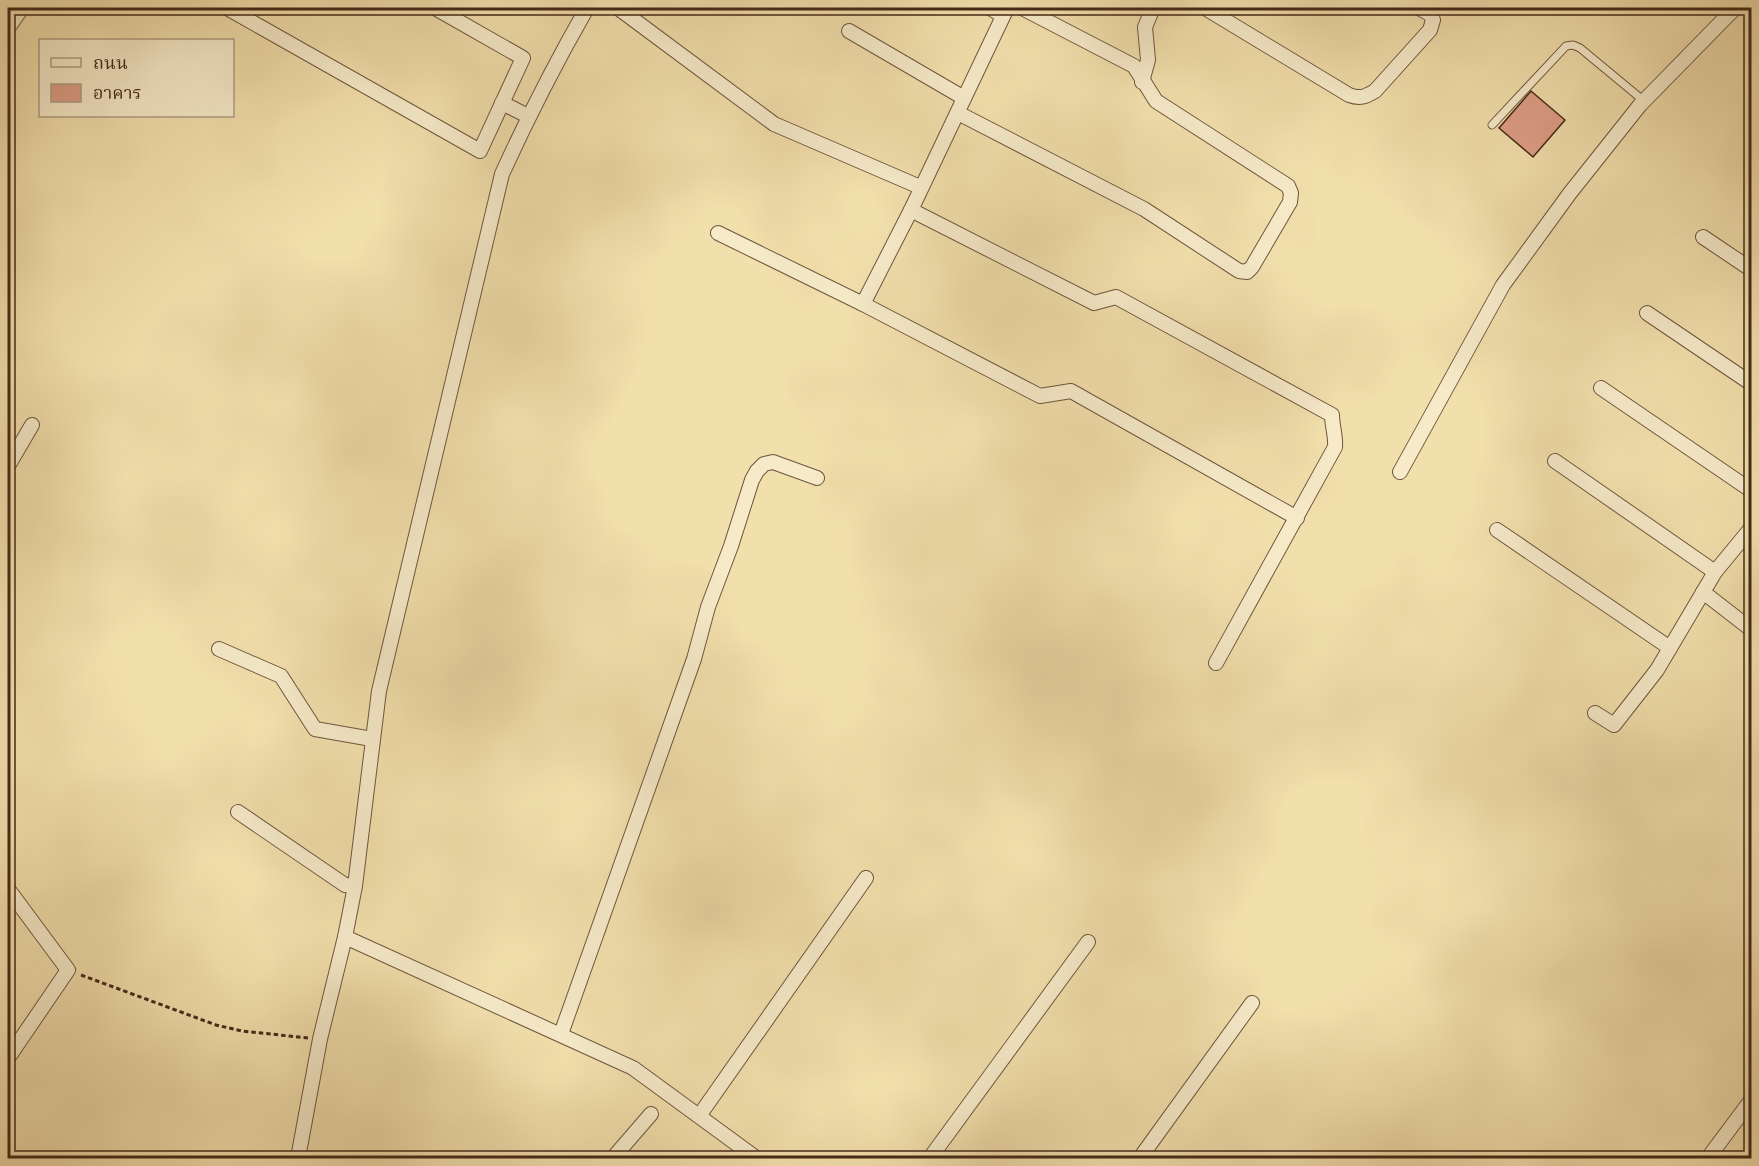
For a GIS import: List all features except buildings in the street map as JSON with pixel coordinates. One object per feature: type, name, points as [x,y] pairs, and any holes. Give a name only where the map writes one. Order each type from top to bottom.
[{"type":"street","points":[[8,28],[22,8]]},
{"type":"street","points":[[227,8],[480,151],[523,58],[435,8]]},
{"type":"street","points":[[298,1158],[320,1039],[355,886],[379,691],[502,174],[528,116],[587,8]]},
{"type":"street","points":[[618,8],[774,124],[920,187]]},
{"type":"street","points":[[864,304],[1005,12],[990,8]]},
{"type":"street","points":[[958,113],[1144,209],[1239,271],[1247,272],[1252,267],[1290,202],[1291,193],[1288,186],[1156,101],[1134,66],[1022,8]]},
{"type":"street","points":[[1142,82],[1148,60],[1144,27],[1153,8]]},
{"type":"street","points":[[1205,8],[1349,95],[1358,98],[1365,97],[1375,90],[1430,30],[1433,20],[1430,14],[1419,8]]},
{"type":"street","points":[[1400,472],[1503,285],[1570,193],[1644,101],[1735,8]]},
{"type":"street","points":[[849,30],[964,98]]},
{"type":"street","points":[[502,103],[528,116]]},
{"type":"street","points":[[911,210],[1094,303],[1116,297],[1332,415],[1335,447],[1216,663]]},
{"type":"street","points":[[718,233],[864,304],[1040,396],[1071,391],[1297,518]]},
{"type":"street","points":[[1703,237],[1752,270]]},
{"type":"street","points":[[1647,313],[1752,384]]},
{"type":"street","points":[[1601,388],[1752,491]]},
{"type":"street","points":[[8,466],[32,425]]},
{"type":"street","points":[[1555,461],[1715,572]]},
{"type":"street","points":[[561,1034],[694,659],[708,607],[752,480],[764,464],[773,462],[817,478]]},
{"type":"street","points":[[1594,713],[1614,725],[1657,670],[1715,572],[1752,527]]},
{"type":"street","points":[[1497,530],[1670,648]]},
{"type":"street","points":[[1703,592],[1752,630]]},
{"type":"street","points":[[219,649],[281,676],[315,729],[372,739]]},
{"type":"street","points":[[238,812],[345,885],[355,886]]},
{"type":"street","points":[[699,1116],[866,878]]},
{"type":"street","points":[[8,889],[68,970],[8,1058]]},
{"type":"street","points":[[345,937],[633,1068],[756,1158]]},
{"type":"street","points":[[930,1158],[1088,942]]},
{"type":"street","points":[[1140,1158],[1252,1003]]},
{"type":"street","points":[[1708,1158],[1752,1099]]},
{"type":"street","points":[[613,1158],[651,1114]]},
{"type":"lane","points":[[1492,125],[1566,46],[1573,45],[1580,48],[1644,101]]},
{"type":"path","points":[[68,970],[216,1025],[242,1032],[320,1039]]}]
